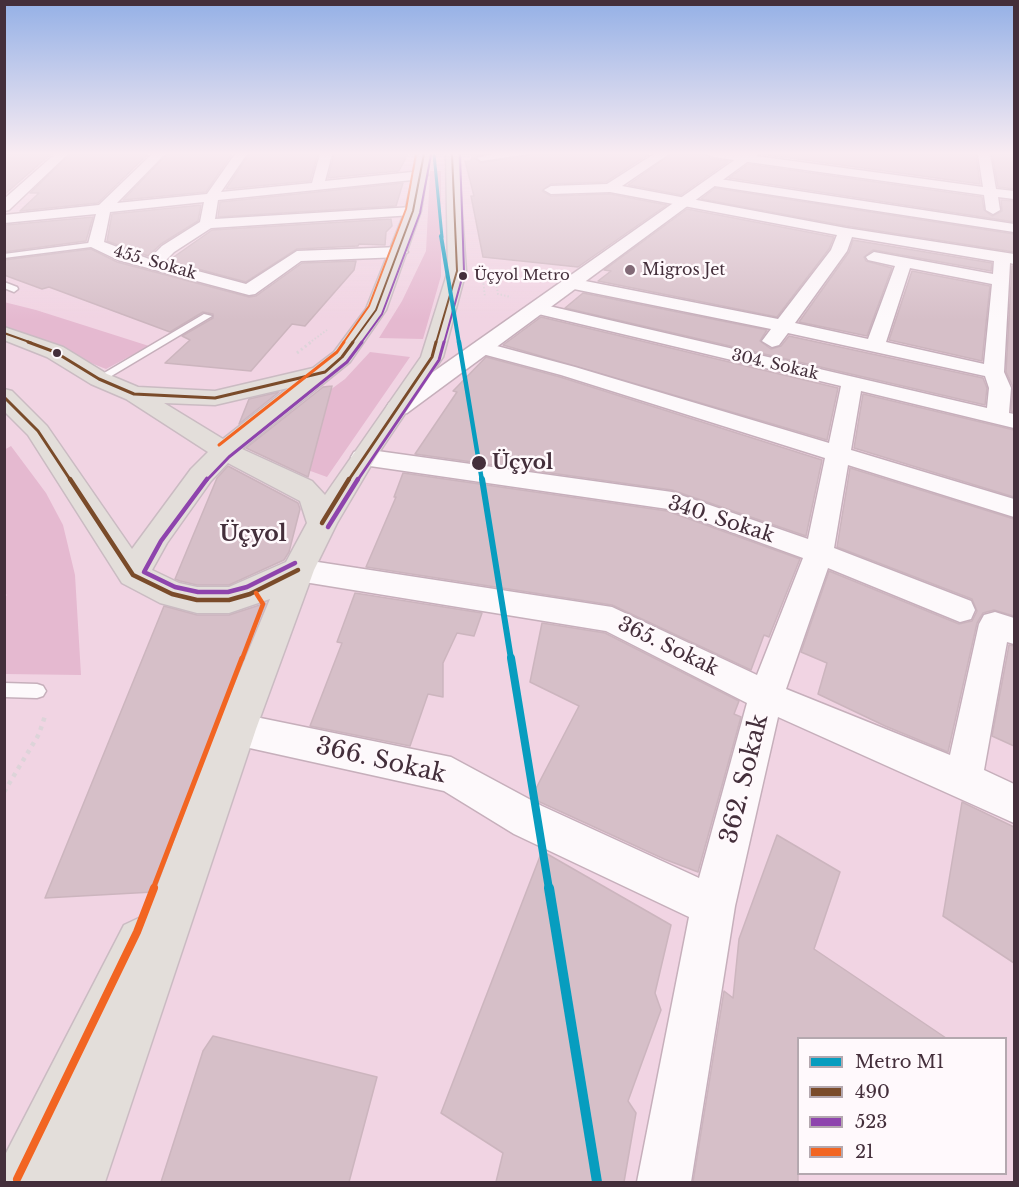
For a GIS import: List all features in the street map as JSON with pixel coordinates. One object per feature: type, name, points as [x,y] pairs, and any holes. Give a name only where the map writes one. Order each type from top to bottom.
[{"type":"main road","points":[[24,1182],[144,935],[280,579],[322,523],[363,457],[432,357],[457,271],[454,209]]},
{"type":"main road","points":[[134,574],[177,504],[224,451],[342,357],[376,310],[400,252],[413,211]]},
{"type":"main road","points":[[4,333],[56,352],[99,379],[134,394],[224,451],[302,488],[318,507],[322,523]]},
{"type":"main road","points":[[134,394],[215,398],[326,372]]},
{"type":"main road","points":[[4,396],[38,431],[134,574],[172,594],[197,600],[229,600],[280,579]]},
{"type":"main road","points":[[75,1182],[236,729],[280,579]]},
{"type":"street","points":[[4,219],[91,209]]},
{"type":"street","name":"455. Sokak","points":[[104,209],[96,244],[124,257],[154,263],[249,290],[297,256],[400,252]]},
{"type":"street","points":[[207,225],[210,209]]},
{"type":"street","points":[[398,408],[675,209]]},
{"type":"street","points":[[720,209],[1008,258]]},
{"type":"street","points":[[894,209],[1014,228]]},
{"type":"street","points":[[993,209],[1008,258],[999,280],[1006,419]]},
{"type":"street","points":[[154,263],[168,249],[207,225],[413,211]]},
{"type":"street","points":[[661,219],[683,223]]},
{"type":"street","points":[[757,361],[838,251],[846,232]]},
{"type":"street","points":[[816,247],[999,280]]},
{"type":"street","points":[[875,345],[904,262]]},
{"type":"street","points":[[570,283],[875,345],[1003,384]]},
{"type":"street","name":"304. Sokak","points":[[538,306],[757,361],[1006,419]]},
{"type":"street","points":[[482,348],[568,371],[839,452],[1014,508]]},
{"type":"street","name":"362. Sokak","points":[[664,1182],[713,906],[766,696],[819,553],[852,383]]},
{"type":"street","name":"340. Sokak","points":[[363,457],[672,501],[819,553],[960,610]]},
{"type":"street","name":"365. Sokak","points":[[280,579],[490,602],[612,619],[766,696],[963,779],[1014,804]]},
{"type":"street","points":[[963,779],[1005,627]]},
{"type":"street","name":"366. Sokak","points":[[236,729],[452,775],[528,820],[713,906]]},
{"type":"lane","points":[[4,256],[96,244]]},
{"type":"lane","points":[[4,284],[14,289]]},
{"type":"lane","points":[[99,379],[207,316]]},
{"type":"lane","points":[[4,690],[37,691]]},
{"type":"path","points":[[485,297],[482,274],[494,273],[498,294],[538,306]]},
{"type":"path","points":[[295,354],[330,328]]},
{"type":"path","points":[[4,792],[39,734],[47,709],[46,698],[37,691]]},
{"type":"shaded area","points":[[428,209],[441,209],[441,276],[423,339],[379,338],[402,301],[426,251]]},
{"type":"shaded area","points":[[4,302],[149,346],[106,369],[5,329]]},
{"type":"shaded area","points":[[370,352],[410,357],[327,477],[250,449],[345,379]]},
{"type":"shaded area","points":[[11,446],[46,493],[63,525],[75,575],[81,675],[5,674],[4,597],[7,595],[4,593],[4,450]]},
{"type":"building","points":[[158,209],[200,209],[198,221],[161,244],[148,256],[107,241],[112,214]]},
{"type":"building","points":[[219,209],[341,209],[218,217]]},
{"type":"building","points":[[474,209],[661,209],[578,267],[483,257]]},
{"type":"building","points":[[686,209],[834,237],[829,249],[777,317],[598,281],[611,271],[604,270]]},
{"type":"building","points":[[757,209],[854,209],[1014,234],[1014,252],[846,226]]},
{"type":"building","points":[[932,209],[984,209],[992,216],[1002,209],[1014,209],[1014,222]]},
{"type":"building","points":[[93,217],[86,241],[4,252],[6,225]]},
{"type":"building","points":[[391,219],[392,226],[386,232],[385,245],[359,244],[358,246],[297,249],[246,282],[168,261],[212,230]]},
{"type":"building","points":[[853,240],[992,263],[991,271],[873,250],[864,257],[866,261],[892,268],[867,336],[799,322],[849,252]]},
{"type":"building","points":[[91,249],[117,262],[249,297],[256,296],[302,263],[356,261],[354,270],[305,326],[292,324],[251,371],[165,363],[190,340],[182,336],[213,318],[213,314],[203,312],[170,332],[49,287],[42,289],[4,275],[4,260]]},
{"type":"building","points":[[1012,266],[1014,266],[1014,412],[1011,411],[1013,387],[1006,372]]},
{"type":"building","points":[[912,271],[990,286],[982,361],[889,340]]},
{"type":"building","points":[[583,293],[767,330],[760,341],[771,349],[781,346],[789,336],[983,378],[987,388],[985,405],[565,308]]},
{"type":"building","points":[[541,317],[838,388],[827,440],[503,345]]},
{"type":"building","points":[[486,357],[560,377],[822,460],[806,536],[672,490],[415,454],[457,392],[453,391]]},
{"type":"building","points":[[332,386],[308,477],[246,448],[323,387]]},
{"type":"building","points":[[279,392],[239,424],[249,399]]},
{"type":"building","points":[[863,394],[1014,430],[1014,497],[854,448]]},
{"type":"building","points":[[228,466],[298,503],[300,509],[289,552],[284,560],[229,585],[197,585],[175,579],[217,478]]},
{"type":"building","points":[[850,468],[1014,519],[1014,616],[994,610],[983,613],[977,623],[948,752],[885,726],[818,694],[827,663],[801,652],[829,571],[959,624],[972,621],[977,611],[972,599],[837,547]]},
{"type":"building","points":[[403,473],[667,511],[800,559],[769,637],[764,635],[751,670],[612,605],[366,567],[396,497],[394,497]]},
{"type":"building","points":[[355,593],[482,613],[474,636],[457,633],[443,663],[443,697],[428,694],[410,746],[310,726],[342,643],[337,642]]},
{"type":"building","points":[[266,603],[214,728],[153,892],[45,898],[164,606],[197,615],[229,615]]},
{"type":"building","points":[[542,623],[605,633],[739,701],[734,714],[741,717],[698,872],[664,859],[531,798],[579,706],[530,682]]},
{"type":"building","points":[[1009,645],[1014,646],[1014,746],[992,736]]},
{"type":"building","points":[[962,802],[1014,827],[1014,963],[943,916]]},
{"type":"building","points":[[777,835],[840,872],[814,949],[945,1037],[797,1037],[798,1182],[693,1182],[724,991],[733,998],[739,939]]},
{"type":"building","points":[[542,851],[671,925],[655,993],[661,1010],[628,1101],[636,1113],[624,1182],[496,1182],[503,1153],[441,1113]]},
{"type":"building","points":[[213,1036],[377,1077],[349,1182],[161,1182],[203,1051]]},
{"type":"metro line","name":"M1","points":[[439,209],[597,1182]]},
{"type":"transit line","name":"21","points":[[219,445],[337,352],[369,306],[406,209]]},
{"type":"transit line","name":"490","points":[[4,333],[55,352],[99,379],[134,394],[215,398],[325,372],[342,357],[376,310],[413,209]]},
{"type":"transit line","name":"523","points":[[295,563],[247,587],[228,592],[198,592],[175,587],[144,572],[161,541],[207,480],[229,457],[347,362],[382,314],[421,209]]},
{"type":"transit line","name":"490","points":[[322,523],[363,457],[432,357],[457,271],[454,209]]},
{"type":"transit line","name":"523","points":[[328,527],[369,461],[439,360],[464,271],[462,209]]},
{"type":"transit line","name":"490","points":[[4,397],[38,431],[133,575],[172,594],[197,600],[229,600],[250,594],[298,570]]},
{"type":"transit line","name":"21","points":[[17,1179],[137,932],[263,604],[256,593]]},
{"type":"place","name":"Migros Jet","points":[[630,270]]},
{"type":"place","name":"Üçyol Metro","points":[[463,276]]},
{"type":"place","name":"Üçyol","points":[[479,463]]},
{"type":"district","name":"Üçyol","points":[[253,535]]}]
